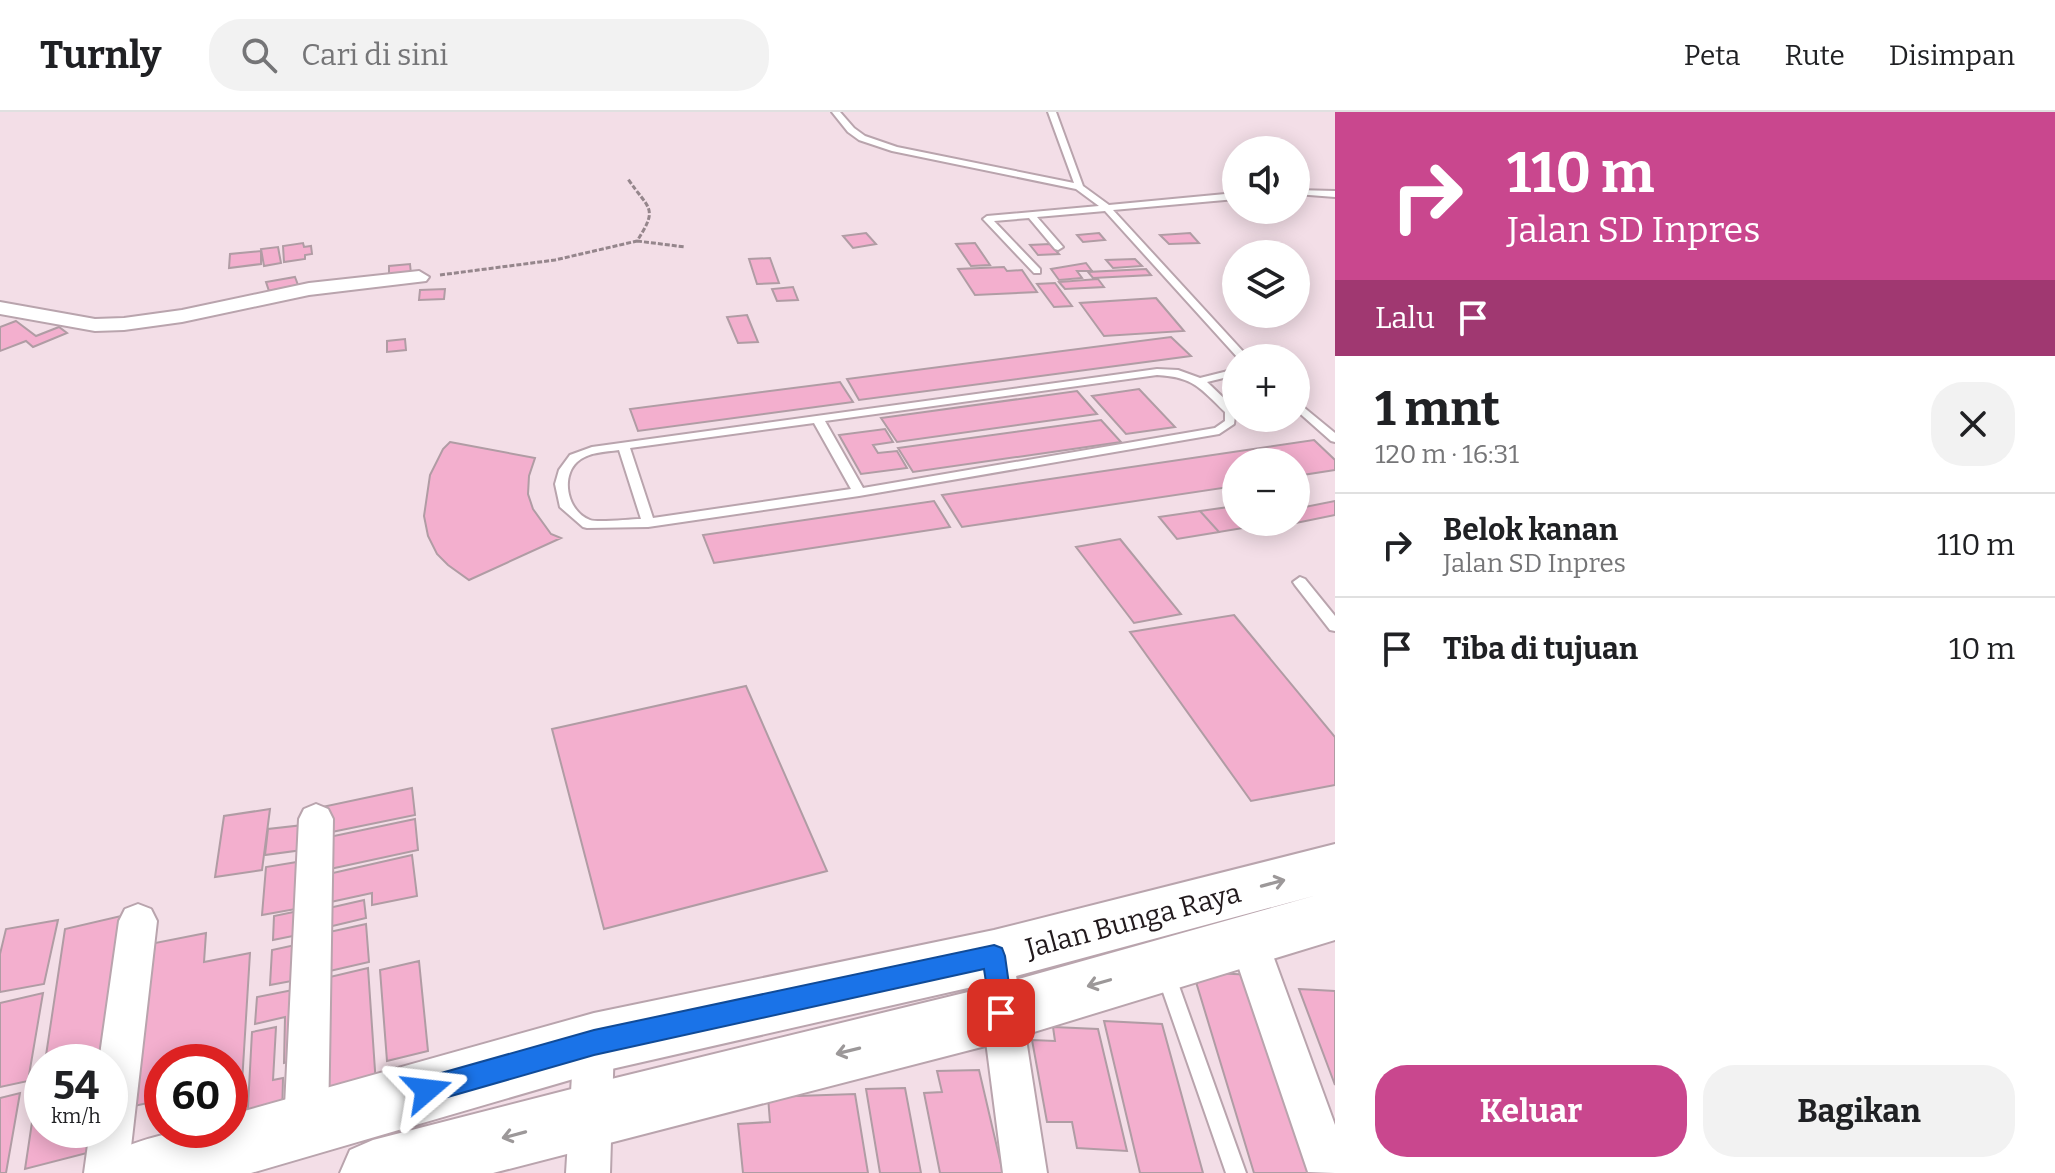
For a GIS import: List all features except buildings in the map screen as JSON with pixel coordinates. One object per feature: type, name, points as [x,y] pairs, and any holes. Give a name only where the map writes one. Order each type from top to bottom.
[{"type":"main road","name":"Jalan Bunga Raya","points":[[140,1173],[594,1043],[994,956],[1335,867]]},
{"type":"main road","name":"Jalan Bunga Raya","points":[[373,1173],[1001,1013],[1335,915]]},
{"type":"street","points":[[0,308],[95,325],[124,324],[182,316],[309,289],[419,277]]},
{"type":"street","points":[[306,1127],[316,819]]},
{"type":"street","points":[[106,1173],[138,921]]},
{"type":"street","points":[[1248,939],[1330,1172]]},
{"type":"street","points":[[994,956],[1025,1173]]},
{"type":"street","points":[[588,1173],[594,1043]]},
{"type":"lane","points":[[836,112],[862,138],[895,149],[1079,187],[1107,208],[1231,344]]},
{"type":"lane","points":[[1052,112],[1079,187]]},
{"type":"lane","points":[[1310,193],[1335,194]]},
{"type":"lane","points":[[1037,271],[986,222],[991,218],[1222,197]]},
{"type":"lane","points":[[1031,215],[1058,247]]},
{"type":"lane","points":[[1222,401],[1199,381],[1178,373],[1157,372],[592,450],[574,458],[565,470],[561,484],[566,507],[587,524],[648,523],[859,492],[1222,429]]},
{"type":"lane","points":[[1199,381],[1222,375]]},
{"type":"lane","points":[[1310,418],[1335,439]]},
{"type":"lane","points":[[818,419],[859,492]]},
{"type":"lane","points":[[623,445],[648,523]]},
{"type":"lane","points":[[1300,582],[1335,626]]},
{"type":"lane","points":[[1162,964],[1236,1173]]},
{"type":"path","points":[[628,179],[650,211],[651,219],[637,241]]},
{"type":"path","points":[[419,277],[555,260],[602,252],[637,241],[685,247]]},
{"type":"route","points":[[427,1090],[594,1043],[994,956],[1001,1013]]}]
